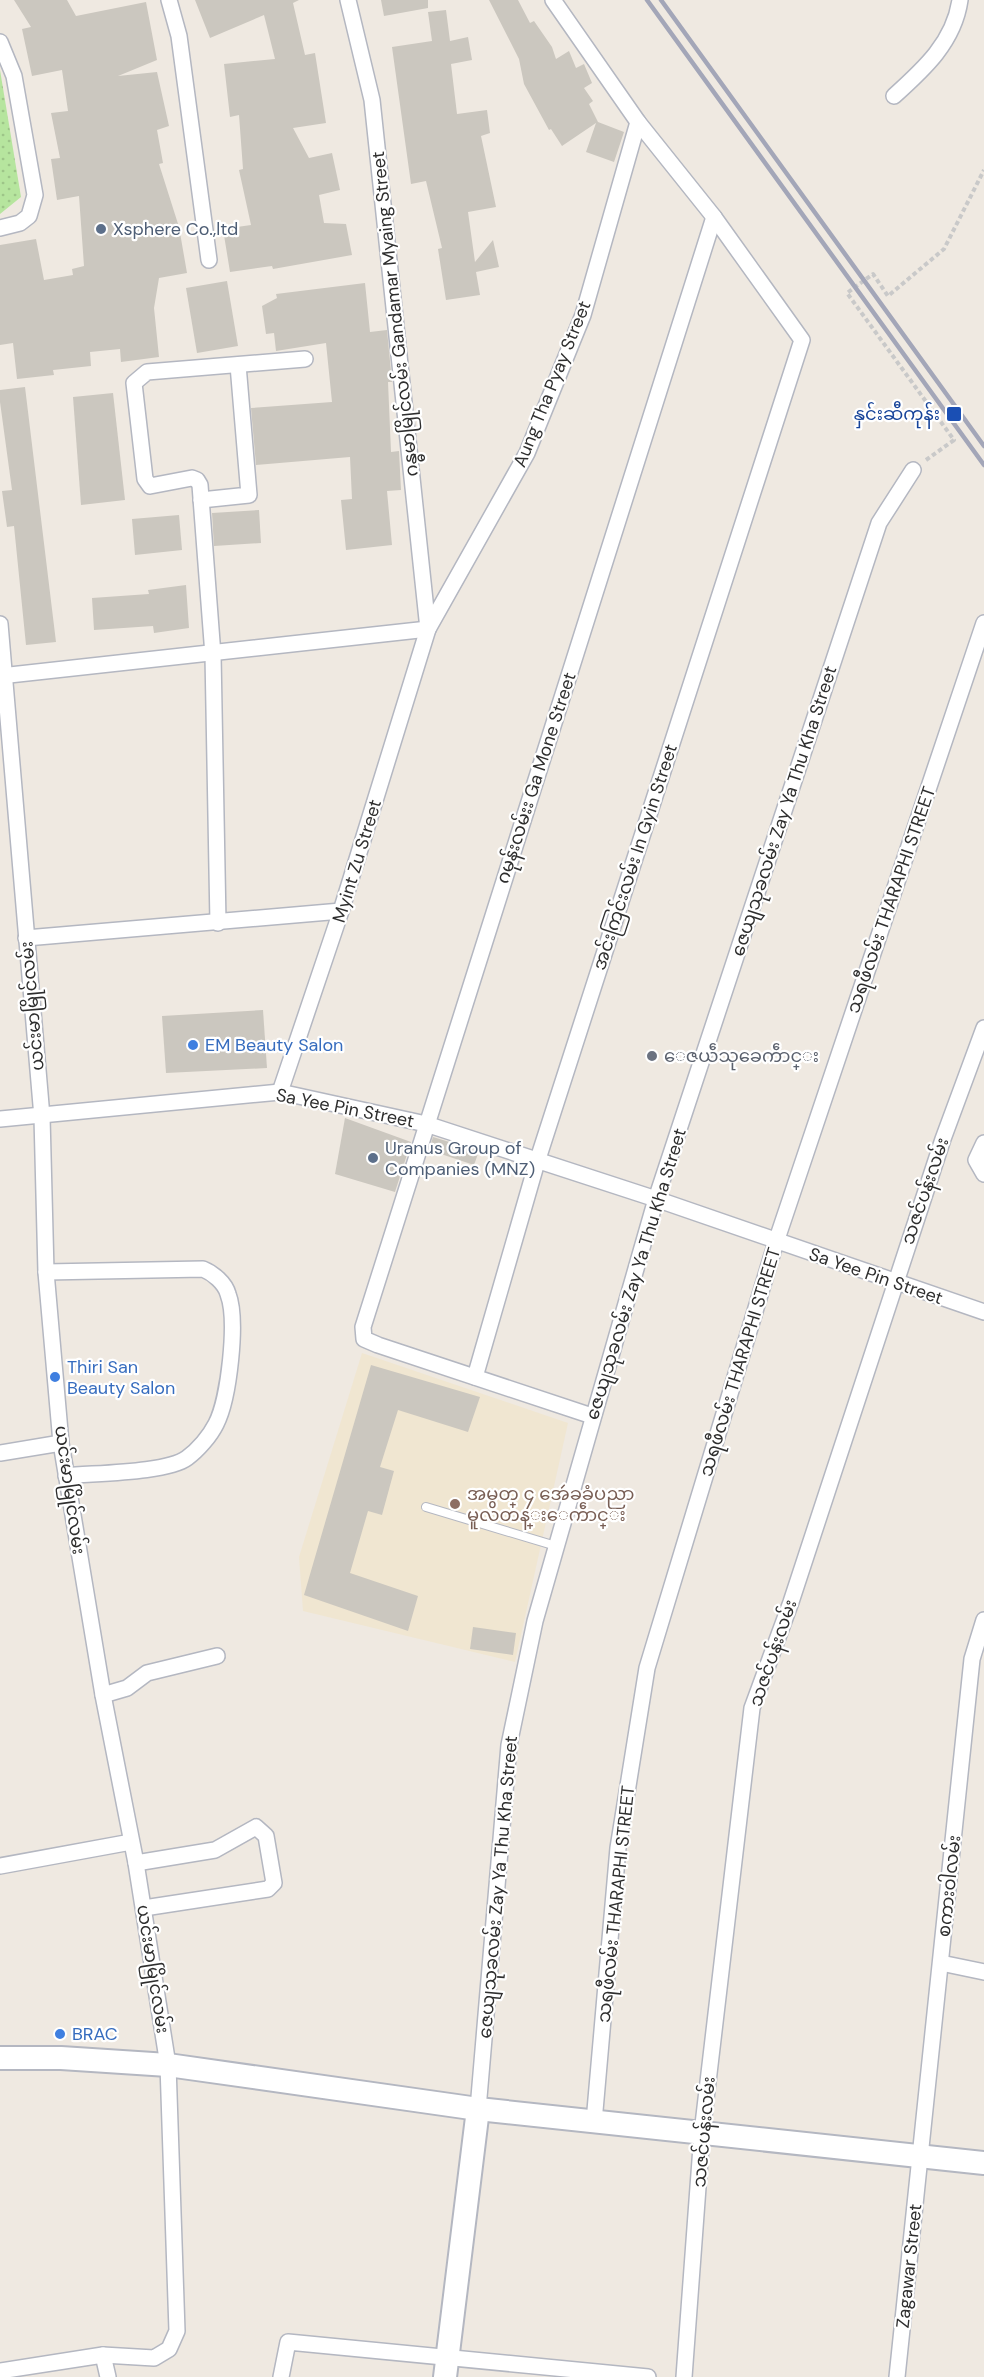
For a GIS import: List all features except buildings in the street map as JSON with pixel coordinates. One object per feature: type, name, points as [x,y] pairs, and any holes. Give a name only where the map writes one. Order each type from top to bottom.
[{"type":"street","points":[[169,0],[179,36],[208,260]]},
{"type":"street","name":"ဂန္ဓမာမြိုင်လမ်း Gandamar Myaing Street","points":[[348,0],[372,100],[428,629]]},
{"type":"street","points":[[553,0],[638,122],[714,217]]},
{"type":"street","points":[[894,96],[941,48],[956,22],[960,0]]},
{"type":"street","points":[[0,42],[14,76],[35,195],[29,216],[20,223],[0,228]]},
{"type":"street","name":"Aung Tha Pyay Street","points":[[428,629],[527,453],[583,315],[638,122]]},
{"type":"street","name":"အင်းကြင်းလမ်း In Gyin Street","points":[[475,1377],[537,1162],[802,340],[714,217]]},
{"type":"street","name":"ဂမုန်းလမ်းး Ga Mone Street","points":[[475,1377],[364,1339],[363,1327],[714,217]]},
{"type":"street","points":[[218,923],[213,655],[201,500],[197,480],[150,486],[145,479],[134,383],[147,372],[305,359]]},
{"type":"street","points":[[201,500],[249,495],[238,364]]},
{"type":"street","name":"ဇေယျသုခလမ်း Zay Ya Thu Kha Street","points":[[478,2109],[508,1744],[535,1622],[592,1416],[656,1199],[879,523],[914,470]]},
{"type":"street","name":"သရဖီလမ်း THARAPHI STREET","points":[[594,2122],[618,1848],[647,1668],[776,1242],[984,623]]},
{"type":"street","name":"ယင်းမာမြိုင်လမ်း","points":[[0,624],[2,676],[42,1117],[46,1272],[62,1443],[103,1695],[144,1908],[168,2065],[177,2331],[169,2349],[154,2358],[103,2355]]},
{"type":"street","points":[[2,676],[213,655],[428,629]]},
{"type":"street","name":"Myint Zu Street","points":[[280,1092],[341,911],[428,629]]},
{"type":"street","points":[[26,938],[341,911]]},
{"type":"street","name":"သဇင်ပန်းလမ်း","points":[[684,2377],[702,2133],[752,1708],[791,1602],[942,1139],[984,1028]]},
{"type":"street","name":"Sa Yee Pin Street","points":[[0,1119],[42,1117],[280,1092],[426,1124],[656,1199],[894,1283],[984,1312]]},
{"type":"street","points":[[984,1143],[976,1160],[984,1174]]},
{"type":"street","points":[[46,1272],[203,1269],[212,1272],[228,1292],[233,1317],[229,1376],[217,1423],[186,1460],[168,1467],[66,1476]]},
{"type":"street","points":[[475,1377],[592,1416]]},
{"type":"street","points":[[0,1453],[62,1443]]},
{"type":"street","name":"စကားဝါလမ်း","points":[[921,2154],[972,1659],[984,1620]]},
{"type":"street","points":[[103,1695],[127,1688],[147,1673],[217,1656]]},
{"type":"street","points":[[136,1863],[215,1850],[256,1827],[266,1836],[274,1883],[268,1889],[144,1908]]},
{"type":"street","points":[[0,1866],[131,1842]]},
{"type":"street","points":[[941,1963],[984,1972]]},
{"type":"street","points":[[0,2058],[61,2058],[168,2065],[478,2109],[921,2154],[984,2163]]},
{"type":"street","points":[[446,2367],[478,2109]]},
{"type":"street","name":"Zagawar Street","points":[[897,2377],[921,2154]]},
{"type":"street","points":[[281,2377],[288,2342],[446,2367],[648,2377]]},
{"type":"street","points":[[0,2371],[24,2372],[103,2355],[108,2377]]},
{"type":"lane","points":[[426,1508],[556,1545]]},
{"type":"path","points":[[914,470],[954,440],[847,293],[873,274],[888,296],[944,249],[984,170]]},
{"type":"shaded area","points":[[362,1353],[568,1423],[515,1662],[303,1611],[299,1557]]},
{"type":"green space","points":[[0,70],[21,197],[0,214]]},
{"type":"railway","points":[[647,0],[984,465]]},
{"type":"railway","points":[[661,0],[984,446]]},
{"type":"place","name":"Xsphere Co.,ltd","points":[[101,229]]},
{"type":"place","name":"နှင်းဆီကုန်း","points":[[954,414]]},
{"type":"place","name":"EM Beauty Salon","points":[[193,1045]]},
{"type":"place","name":"ေဇယဵသုခေကဵာင္း","points":[[652,1056]]},
{"type":"place","name":"Uranus Group of Companies (MNZ)","points":[[373,1158]]},
{"type":"place","name":"Thiri San Beauty Salon","points":[[55,1377]]},
{"type":"place","name":"အမွတ္ ၄ အေဴခခံပညာ မူလတန္းေကဵာင္း","points":[[455,1504]]},
{"type":"place","name":"BRAC","points":[[60,2034]]}]
